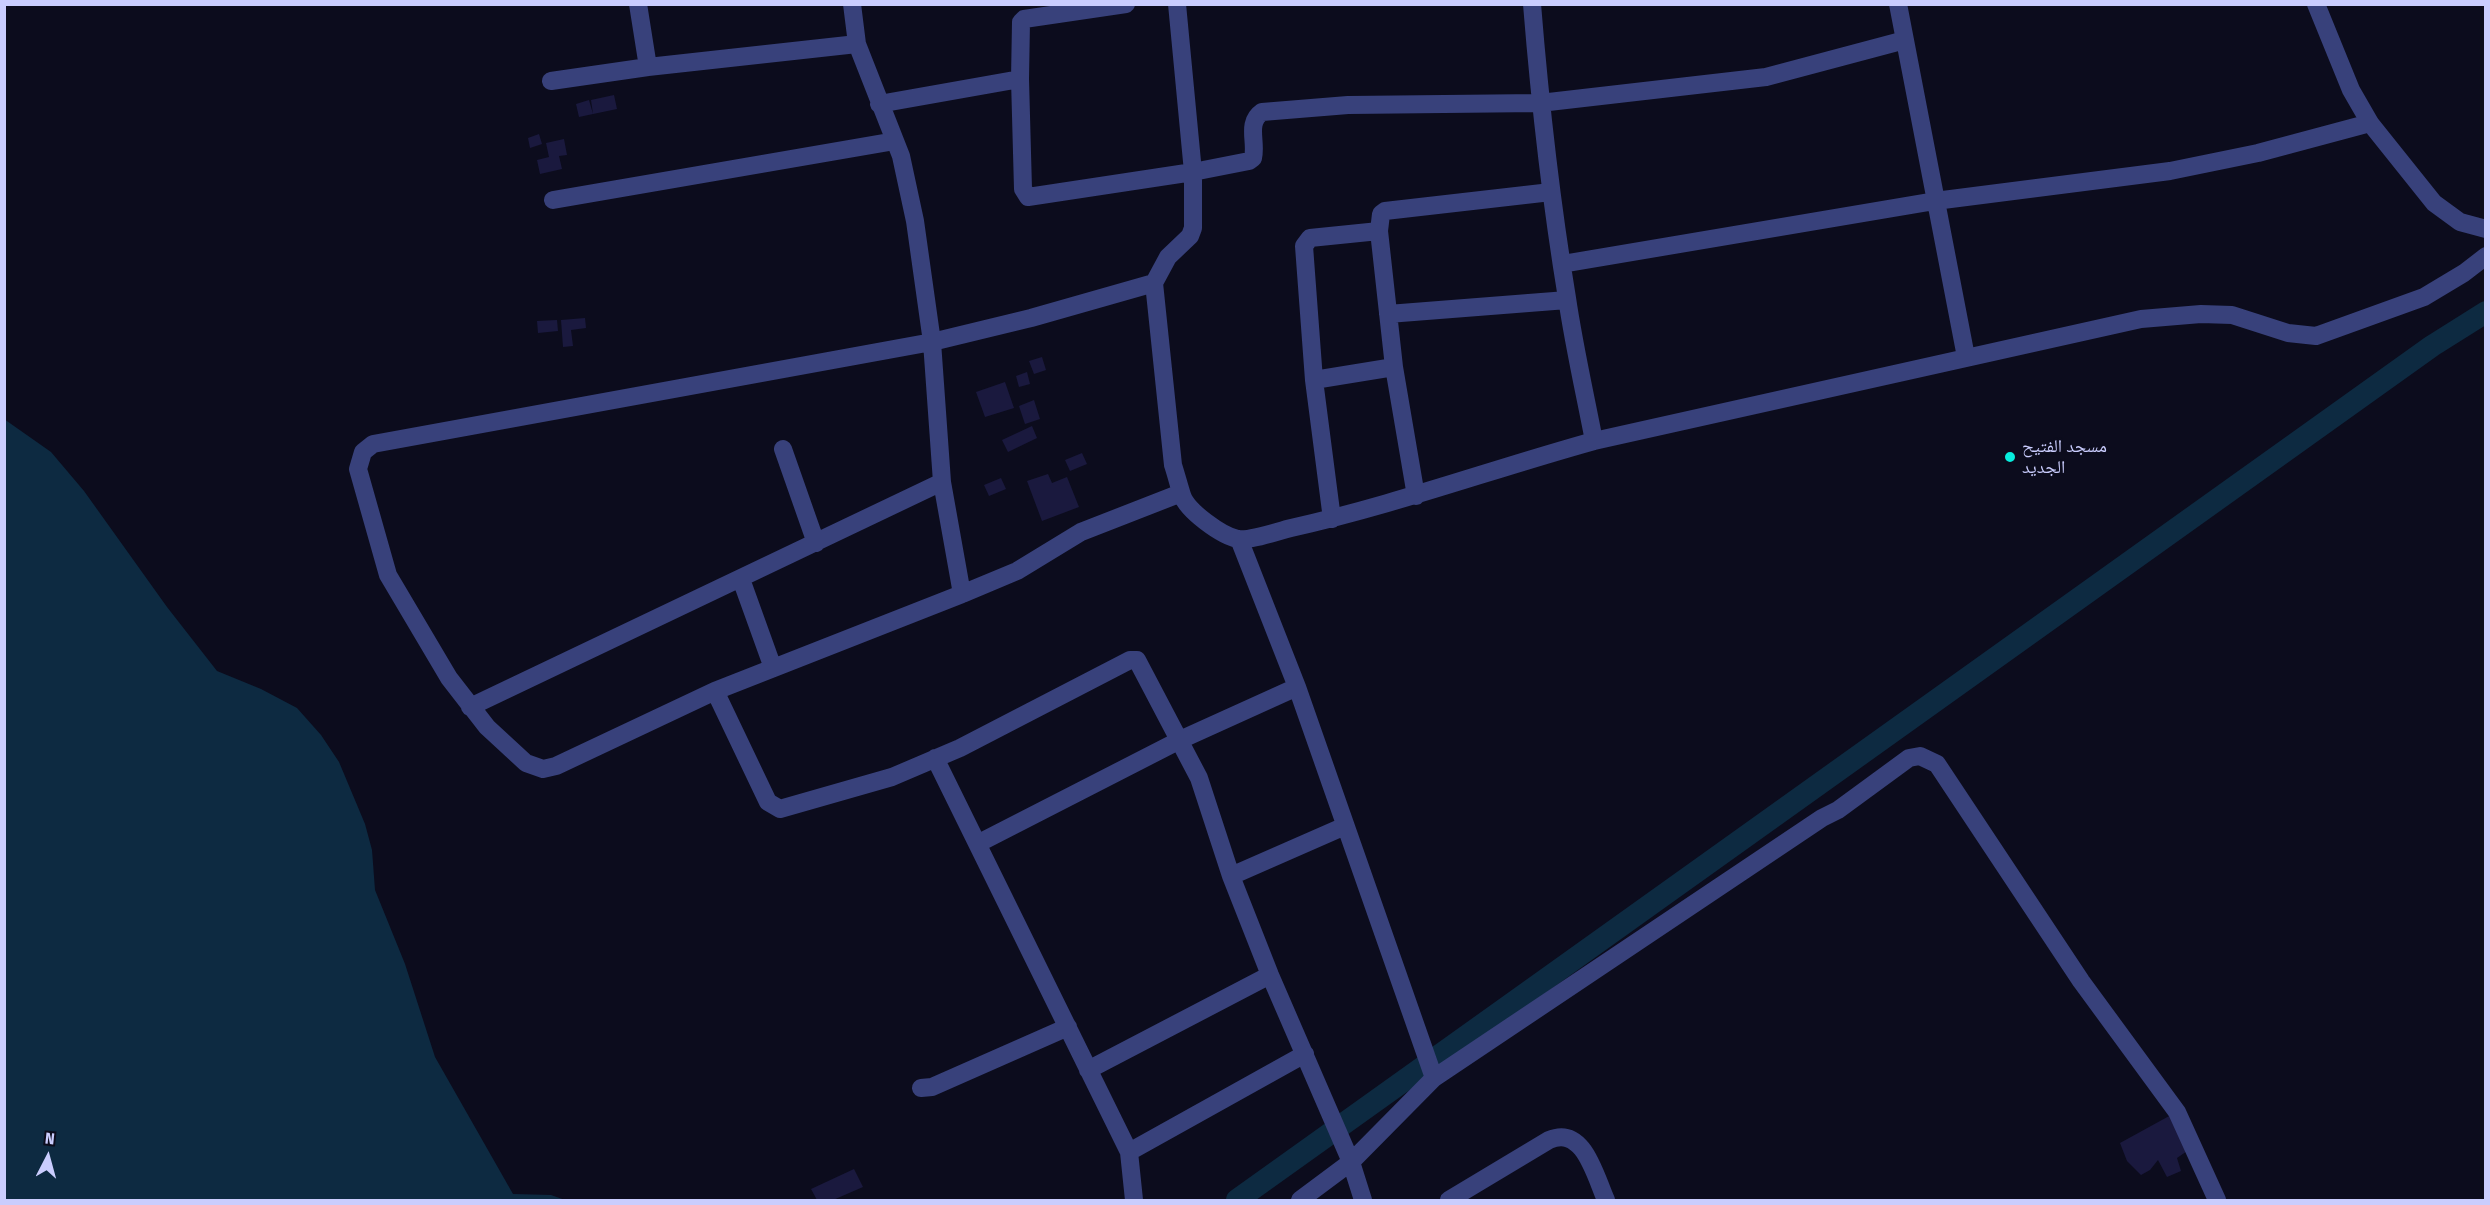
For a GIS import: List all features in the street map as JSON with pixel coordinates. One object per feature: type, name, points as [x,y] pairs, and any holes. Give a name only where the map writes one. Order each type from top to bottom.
[{"type":"street","points":[[638,4],[648,67]]},
{"type":"street","points":[[852,4],[857,44],[879,104],[896,141],[908,179],[932,342],[942,482],[962,594]]},
{"type":"street","points":[[1126,4],[1061,8],[1024,19],[1021,22],[1023,189],[1028,197],[1193,172],[1249,161],[1253,158],[1253,123],[1255,117],[1262,112],[1348,105],[1540,103],[1766,77],[1905,40]]},
{"type":"street","points":[[1177,4],[1193,172],[1192,232],[1168,257],[1154,283],[1173,465],[1181,493],[1191,508],[1209,524],[1239,539],[1332,519],[1416,496],[1509,465],[1594,441],[2140,318],[2232,315],[2288,333],[2316,336],[2424,297],[2464,273],[2486,256]]},
{"type":"street","points":[[1532,4],[1540,103],[1551,192],[1567,300],[1594,441]]},
{"type":"street","points":[[1898,4],[1966,357]]},
{"type":"street","points":[[2316,4],[2351,90],[2370,123],[2434,203],[2460,222],[2486,229]]},
{"type":"street","points":[[551,81],[648,67],[857,44]]},
{"type":"street","points":[[879,104],[1020,79]]},
{"type":"street","points":[[1562,264],[1935,201],[2170,171],[2269,151],[2370,123]]},
{"type":"street","points":[[553,200],[896,141]]},
{"type":"street","points":[[1416,496],[1394,367],[1379,218],[1385,211],[1551,192]]},
{"type":"street","points":[[1332,519],[1314,380],[1304,246],[1310,238],[1379,231]]},
{"type":"street","points":[[1154,283],[1031,318],[932,342],[385,441],[368,447],[360,456],[358,469],[388,575],[449,678],[470,707],[526,763],[543,769],[556,766],[715,691],[1017,571],[1073,537],[1103,522],[1181,493]]},
{"type":"street","points":[[1388,314],[1567,300]]},
{"type":"street","points":[[1314,380],[1394,367]]},
{"type":"street","points":[[783,449],[816,543]]},
{"type":"street","points":[[470,707],[942,482]]},
{"type":"street","points":[[1239,539],[1297,687],[1434,1078]]},
{"type":"street","points":[[741,579],[773,668]]},
{"type":"street","points":[[715,691],[768,802],[780,809],[892,777],[995,731],[1064,693],[1134,660],[1140,663],[1199,778],[1231,876],[1270,975],[1351,1162],[1364,1200]]},
{"type":"street","points":[[979,843],[1180,740],[1297,687]]},
{"type":"street","points":[[1299,1200],[1351,1162],[1434,1078],[1822,818],[1838,810],[1909,758],[1920,756],[1937,764],[2080,981],[2177,1112],[2217,1200]]},
{"type":"street","points":[[935,758],[979,843],[1129,1152],[1134,1200]]},
{"type":"street","points":[[1231,876],[1346,826]]},
{"type":"street","points":[[1088,1070],[1270,975]]},
{"type":"street","points":[[921,1088],[932,1087],[1068,1027]]},
{"type":"street","points":[[1129,1152],[1305,1054]]},
{"type":"street","points":[[1449,1200],[1549,1140],[1566,1136],[1580,1145],[1606,1200]]},
{"type":"water","points":[[4,419],[51,452],[84,491],[167,607],[217,671],[261,689],[297,708],[321,735],[339,762],[365,824],[372,850],[375,890],[405,964],[435,1057],[513,1194],[551,1195],[565,1200],[5,1200]]},
{"type":"building","points":[[614,95],[617,109],[593,114],[591,100]]},
{"type":"building","points":[[589,100],[593,114],[579,117],[576,104]]},
{"type":"building","points":[[539,134],[542,144],[530,148],[528,138]]},
{"type":"building","points":[[564,139],[567,155],[559,156],[562,169],[540,174],[537,160],[549,157],[546,143]]},
{"type":"building","points":[[585,318],[586,328],[571,330],[573,346],[563,347],[561,320]]},
{"type":"building","points":[[557,320],[558,331],[538,333],[537,321]]},
{"type":"building","points":[[1042,357],[1046,370],[1034,374],[1029,361]]},
{"type":"building","points":[[1027,372],[1030,384],[1019,387],[1016,376]]},
{"type":"building","points":[[1005,382],[1014,408],[985,417],[976,392]]},
{"type":"building","points":[[1034,400],[1040,419],[1025,424],[1019,406]]},
{"type":"building","points":[[1032,426],[1037,438],[1008,452],[1002,440]]},
{"type":"building","points":[[1082,453],[1087,464],[1070,471],[1065,460]]},
{"type":"building","points":[[1048,474],[1052,483],[1067,477],[1079,507],[1042,521],[1027,481]]},
{"type":"building","points":[[1001,478],[1006,489],[989,496],[984,485]]},
{"type":"building","points":[[2171,1115],[2190,1149],[2177,1158],[2181,1171],[2167,1177],[2158,1160],[2150,1170],[2141,1175],[2127,1161],[2120,1143]]},
{"type":"building","points":[[854,1169],[863,1187],[833,1200],[817,1200],[811,1189]]},
{"type":"waterway","points":[[1237,1200],[2432,346],[2486,312]]},
{"type":"place","name":"مسجد الفتيح الجديد","points":[[2010,457]]}]
